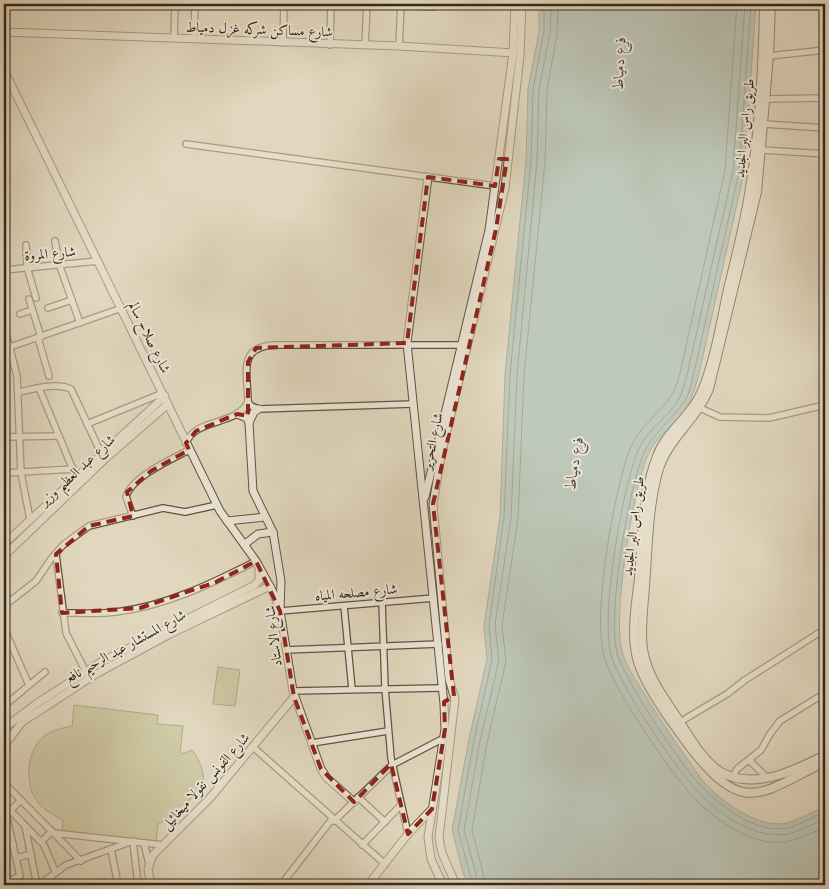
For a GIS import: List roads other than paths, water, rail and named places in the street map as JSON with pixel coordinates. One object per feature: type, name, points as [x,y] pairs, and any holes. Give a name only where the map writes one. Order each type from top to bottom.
[{"type":"main road","name":"طريق راس البر الجديد","points":[[760,793],[742,792],[730,787],[711,772],[690,747],[642,672],[636,654],[634,634],[651,507],[662,458],[670,444],[700,408],[711,383],[726,314],[754,162],[763,62],[764,4]]},
{"type":"main road","name":"طريق راس البر الجديد","points":[[771,4],[762,150],[755,206],[726,314],[700,393],[690,411],[662,444],[656,457],[645,505],[642,631],[645,658],[652,678],[680,722],[712,764],[721,772],[733,776],[763,778],[795,770],[825,755]]},
{"type":"main road","points":[[763,778],[756,786],[760,793],[773,789],[825,762]]},
{"type":"main road","points":[[730,787],[734,782],[733,776]]},
{"type":"street","points":[[174,38],[175,4]]},
{"type":"street","points":[[194,39],[195,4]]},
{"type":"street","points":[[283,43],[284,4]]},
{"type":"street","points":[[330,44],[331,4]]},
{"type":"street","points":[[365,45],[367,4]]},
{"type":"street","points":[[383,4],[434,7]]},
{"type":"street","points":[[399,46],[401,4]]},
{"type":"street","name":"شارع التحرير","points":[[424,500],[489,230],[513,54],[515,4]]},
{"type":"street","name":"شارع التحرير","points":[[456,885],[442,853],[439,838],[454,717],[454,696],[449,679],[433,504],[441,456],[496,229],[508,163],[520,56],[522,4]]},
{"type":"street","name":"شارع مساكن شركه غزل دمياط","points":[[4,32],[399,46],[513,54]]},
{"type":"street","points":[[769,56],[825,50]]},
{"type":"street","name":"شارع صلاح سالم","points":[[4,70],[217,505],[258,564],[270,586],[280,611]]},
{"type":"street","points":[[766,99],[825,98]]},
{"type":"street","points":[[764,124],[825,128]]},
{"type":"street","points":[[502,142],[506,148],[510,145]]},
{"type":"street","points":[[186,144],[495,186]]},
{"type":"street","points":[[762,150],[825,154]]},
{"type":"street","points":[[499,159],[505,158],[508,163]]},
{"type":"street","name":"شارع التحرير","points":[[427,176],[407,343],[439,644],[444,718],[444,738],[432,809],[428,848],[443,885]]},
{"type":"street","points":[[55,241],[59,264],[80,323]]},
{"type":"street","points":[[26,245],[27,267],[36,298]]},
{"type":"street","name":"شارع المروة","points":[[4,270],[98,261]]},
{"type":"street","points":[[29,299],[49,376]]},
{"type":"street","points":[[48,308],[72,300]]},
{"type":"street","points":[[10,347],[122,308]]},
{"type":"street","points":[[20,314],[32,310]]},
{"type":"street","points":[[4,325],[19,392],[21,473],[30,519]]},
{"type":"street","points":[[413,404],[259,409],[251,406],[248,402],[248,362],[250,353],[256,348],[274,345],[407,343],[460,345]]},
{"type":"street","points":[[19,392],[39,388],[71,388],[101,453]]},
{"type":"street","points":[[39,388],[76,476]]},
{"type":"street","points":[[87,424],[164,395]]},
{"type":"street","name":"شارع عبد العظيم وزير","points":[[4,544],[164,395]]},
{"type":"street","points":[[132,516],[126,497],[132,486],[187,446],[191,434],[237,414],[248,402]]},
{"type":"street","name":"شارع عبد العظيم وزير","points":[[4,556],[106,458],[168,404]]},
{"type":"street","points":[[700,408],[720,417],[769,418],[825,405]]},
{"type":"street","points":[[249,424],[254,412],[259,409]]},
{"type":"street","points":[[237,414],[247,418],[249,424]]},
{"type":"street","name":"شارع الاستاد","points":[[249,424],[252,491],[273,532],[281,581],[280,611],[293,694],[321,769],[327,778],[356,799]]},
{"type":"street","points":[[180,429],[196,431]]},
{"type":"street","points":[[4,437],[59,436]]},
{"type":"street","points":[[4,474],[73,469]]},
{"type":"street","points":[[67,485],[68,491],[72,492]]},
{"type":"street","points":[[58,493],[62,495],[63,500]]},
{"type":"street","points":[[4,606],[36,582],[56,554],[89,526],[162,508],[185,512],[217,505]]},
{"type":"street","points":[[227,521],[265,517]]},
{"type":"street","points":[[245,544],[258,534],[273,532]]},
{"type":"street","points":[[56,554],[66,633],[86,672]]},
{"type":"street","points":[[62,613],[116,612],[140,608],[216,582],[258,564]]},
{"type":"street","name":"شارع المستشار عبد الرحيم نافع","points":[[4,728],[86,672],[132,645],[255,585],[259,580],[258,564]]},
{"type":"street","name":"شارع المستشار عبد الرحيم نافع","points":[[5,741],[28,718],[96,674],[170,634],[270,586]]},
{"type":"street","name":"شارع مصلحه المياه","points":[[280,611],[434,598]]},
{"type":"street","points":[[382,602],[388,731],[392,765],[408,834]]},
{"type":"street","points":[[344,606],[352,689]]},
{"type":"street","points":[[4,628],[6,641],[28,683]]},
{"type":"street","points":[[680,722],[727,694],[744,680],[825,629]]},
{"type":"street","points":[[286,650],[439,644]]},
{"type":"street","points":[[4,706],[28,683],[45,672]]},
{"type":"street","points":[[293,694],[352,689],[441,688]]},
{"type":"street","points":[[733,776],[737,769],[761,750],[780,721],[825,693]]},
{"type":"street","name":"شارع الفونس نقولا ميخائيل","points":[[149,864],[153,855],[210,798],[253,747],[293,694]]},
{"type":"street","points":[[443,698],[450,700],[454,696]]},
{"type":"street","points":[[444,718],[450,713],[454,717]]},
{"type":"street","points":[[312,743],[388,731]]},
{"type":"street","points":[[281,885],[333,820],[392,765],[444,738]]},
{"type":"street","points":[[253,747],[362,846],[385,864]]},
{"type":"street","points":[[749,760],[763,778]]},
{"type":"street","points":[[4,783],[81,861]]},
{"type":"street","points":[[356,799],[385,822]]},
{"type":"street","points":[[10,811],[21,800]]},
{"type":"street","points":[[4,804],[41,842],[49,853],[56,871]]},
{"type":"street","points":[[4,804],[7,832],[20,876],[8,882]]},
{"type":"street","points":[[362,846],[401,804]]},
{"type":"street","points":[[368,885],[408,834],[432,809]]},
{"type":"street","points":[[25,826],[38,885],[66,865],[133,841]]},
{"type":"street","points":[[41,842],[52,832],[163,845]]},
{"type":"street","points":[[133,841],[138,885]]},
{"type":"street","points":[[144,843],[151,885]]},
{"type":"street","points":[[4,846],[12,844]]},
{"type":"street","points":[[111,850],[118,885]]},
{"type":"street","points":[[16,858],[31,854]]},
{"type":"water","name":"فرع دمياط","points":[[539,4],[756,4],[744,173],[693,394],[684,411],[651,449],[641,474],[630,525],[622,583],[620,634],[622,651],[632,674],[700,777],[716,794],[751,817],[776,824],[787,823],[825,806],[825,885],[468,885],[463,873],[452,830],[469,739],[487,659],[484,626],[500,517],[505,374],[526,160],[528,88],[539,32]]}]
